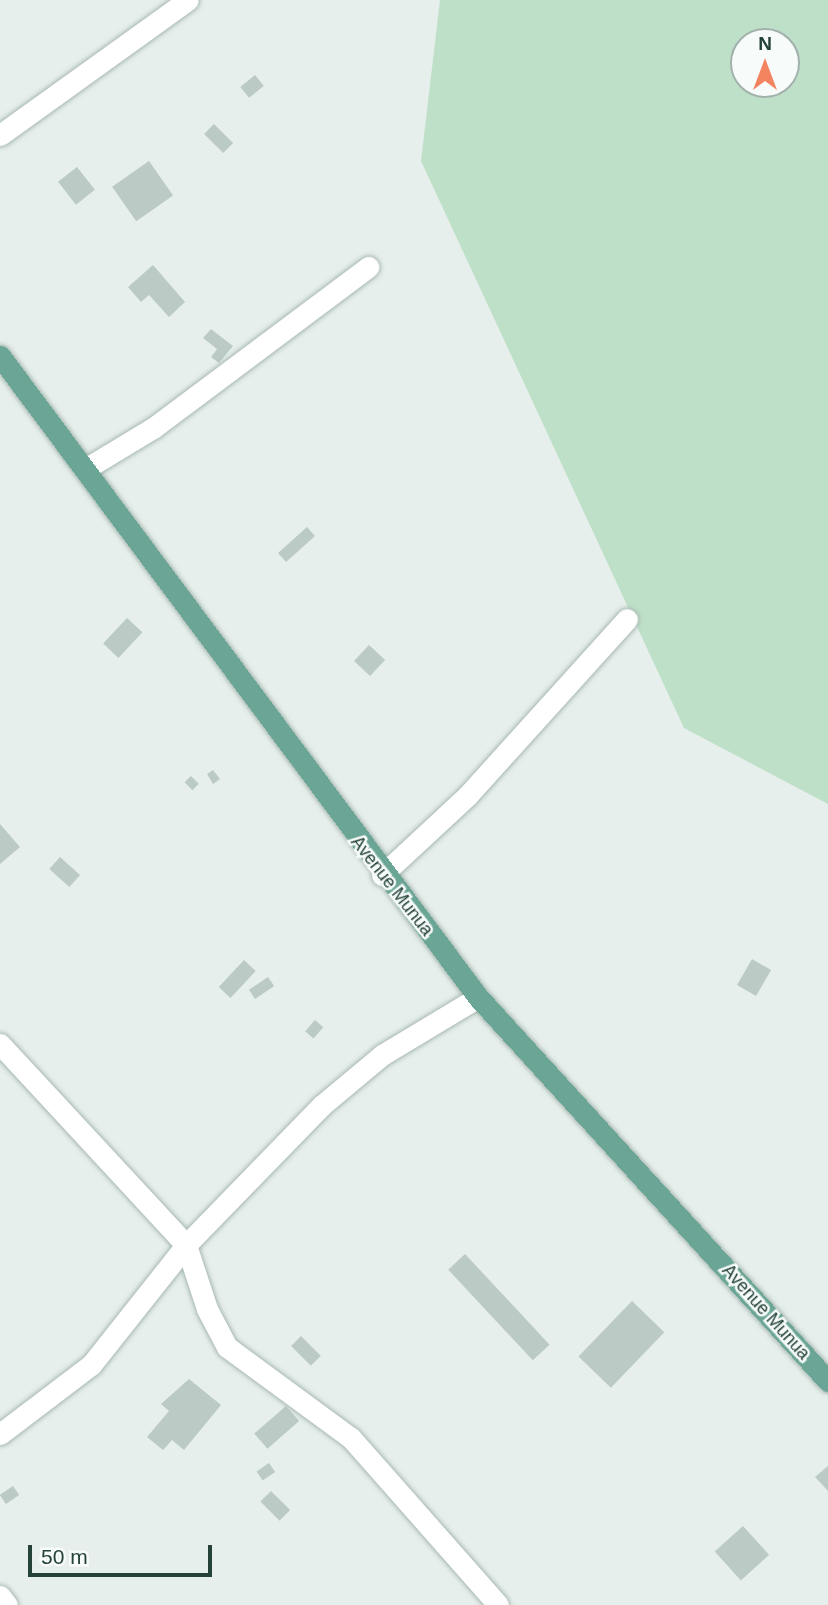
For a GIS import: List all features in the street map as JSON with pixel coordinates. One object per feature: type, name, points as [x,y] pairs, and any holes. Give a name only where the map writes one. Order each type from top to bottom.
[{"type":"main road","name":"Avenue Munua","points":[[0,356],[382,875],[478,997],[828,1381]]},
{"type":"street","points":[[0,135],[188,0]]},
{"type":"street","points":[[85,469],[153,428],[368,267]]},
{"type":"street","points":[[382,875],[468,795],[626,619]]},
{"type":"street","points":[[0,1434],[91,1364],[186,1245],[321,1106],[382,1055],[478,997]]},
{"type":"street","points":[[0,1044],[186,1245],[206,1310],[227,1347],[351,1438],[498,1605]]},
{"type":"street","points":[[0,1596],[8,1605]]},
{"type":"green space","points":[[440,0],[828,0],[828,804],[684,728],[421,161]]},
{"type":"building","points":[[255,75],[264,86],[249,98],[240,87]]},
{"type":"building","points":[[214,124],[233,143],[223,153],[204,134]]},
{"type":"building","points":[[149,161],[173,195],[136,221],[112,187]]},
{"type":"building","points":[[77,167],[95,190],[76,205],[58,182]]},
{"type":"building","points":[[153,265],[185,302],[169,317],[149,295],[141,302],[128,287]]},
{"type":"building","points":[[211,329],[233,346],[219,363],[211,357],[217,349],[203,338]]},
{"type":"building","points":[[307,527],[315,536],[286,562],[278,553]]},
{"type":"building","points":[[127,618],[142,632],[118,658],[103,644]]},
{"type":"building","points":[[369,645],[385,660],[370,676],[354,661]]},
{"type":"building","points":[[213,770],[220,779],[213,784],[207,774]]},
{"type":"building","points":[[191,776],[199,784],[192,790],[185,782]]},
{"type":"building","points":[[0,824],[20,847],[0,864]]},
{"type":"building","points":[[60,857],[80,875],[69,887],[49,869]]},
{"type":"building","points":[[752,959],[771,970],[756,996],[737,985]]},
{"type":"building","points":[[244,960],[256,971],[230,998],[219,987]]},
{"type":"building","points":[[268,977],[274,986],[255,999],[249,990]]},
{"type":"building","points":[[315,1020],[323,1027],[313,1039],[305,1031]]},
{"type":"building","points":[[465,1254],[550,1345],[533,1360],[448,1270]]},
{"type":"building","points":[[632,1301],[664,1332],[611,1388],[579,1356]]},
{"type":"building","points":[[301,1336],[321,1356],[311,1366],[291,1346]]},
{"type":"building","points":[[189,1379],[221,1405],[184,1450],[172,1440],[163,1450],[147,1437],[169,1411],[161,1404]]},
{"type":"building","points":[[286,1406],[299,1421],[267,1449],[254,1434]]},
{"type":"building","points":[[269,1463],[275,1472],[263,1481],[257,1471]]},
{"type":"building","points":[[828,1466],[828,1491],[815,1477]]},
{"type":"building","points":[[13,1486],[19,1495],[6,1504],[0,1495]]},
{"type":"building","points":[[271,1491],[290,1510],[279,1521],[260,1502]]},
{"type":"building","points":[[743,1526],[769,1555],[741,1580],[715,1551]]}]
